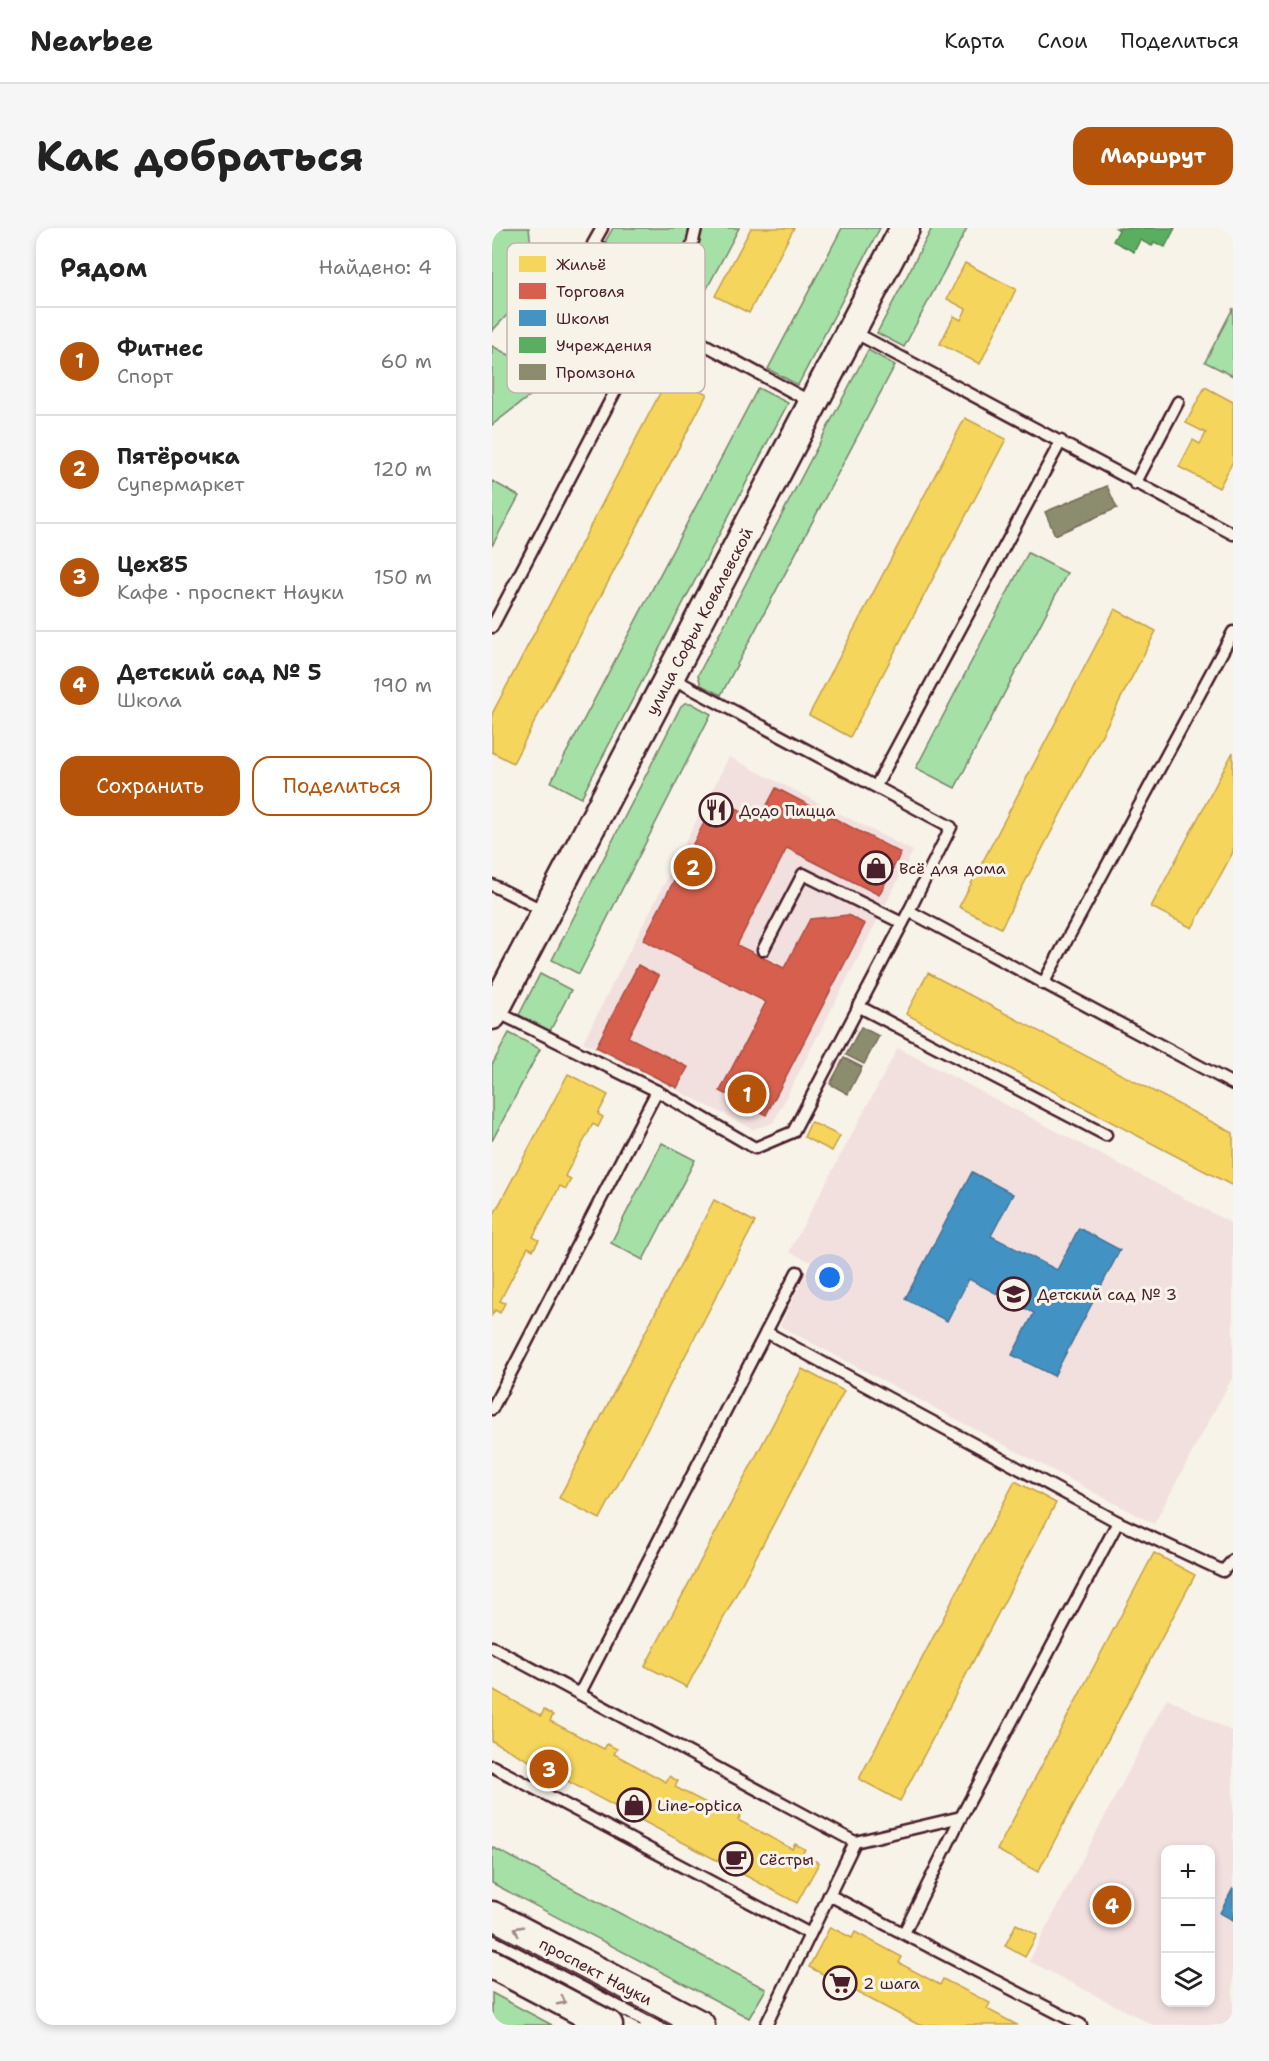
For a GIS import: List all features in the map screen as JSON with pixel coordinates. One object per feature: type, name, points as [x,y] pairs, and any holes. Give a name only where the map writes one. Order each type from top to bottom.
[{"type":"street","name":"улица Софьи Ковалевской","points":[[493,1013],[905,228]]},
{"type":"street","name":"проспект Науки","points":[[492,1916],[700,2025]]},
{"type":"street","points":[[492,1964],[608,2025]]},
{"type":"lane","points":[[594,243],[602,228]]},
{"type":"lane","points":[[692,243],[696,228]]},
{"type":"lane","points":[[851,331],[1061,441],[1135,484],[1233,534]]},
{"type":"lane","points":[[705,345],[813,404]]},
{"type":"lane","points":[[492,627],[614,393]]},
{"type":"lane","points":[[1135,484],[1178,402]]},
{"type":"lane","points":[[876,786],[1061,441]]},
{"type":"lane","points":[[1044,984],[1233,632]]},
{"type":"lane","points":[[493,1013],[657,1091],[755,1148],[793,1132],[951,827],[670,676]]},
{"type":"lane","points":[[763,950],[803,874],[902,923]]},
{"type":"lane","points":[[492,885],[546,912]]},
{"type":"lane","points":[[909,911],[1233,1084]]},
{"type":"lane","points":[[858,1006],[1106,1135]]},
{"type":"lane","points":[[492,1409],[657,1091]]},
{"type":"lane","points":[[580,1694],[797,1272]]},
{"type":"lane","points":[[766,1332],[1118,1522],[1223,1571],[1233,1560]]},
{"type":"lane","points":[[904,1933],[961,1817],[1118,1522]]},
{"type":"lane","points":[[492,1647],[855,1842],[961,1817]]},
{"type":"lane","points":[[492,1766],[810,1934]]},
{"type":"lane","points":[[766,2025],[855,1842]]},
{"type":"lane","points":[[829,1895],[1081,2025]]},
{"type":"shaded area","points":[[729,757],[913,851],[773,1123],[753,1129],[583,1042]]},
{"type":"shaded area","name":"Детский сад № 3","points":[[898,1048],[1233,1224],[1233,1376],[1154,1524],[780,1326],[811,1262],[789,1252]]},
{"type":"shaded area","points":[[1167,1698],[1233,1732],[1233,2025],[1153,2025],[1029,1961]]},
{"type":"green space","points":[[492,228],[529,228],[531,243],[507,243],[507,315],[492,331]]},
{"type":"green space","points":[[613,228],[739,228],[705,292],[705,243],[605,242]]},
{"type":"green space","points":[[842,228],[880,228],[798,385],[768,369]]},
{"type":"green space","points":[[932,228],[967,228],[904,347],[877,333]]},
{"type":"green space","points":[[1233,308],[1233,376],[1205,362]]},
{"type":"green space","points":[[492,346],[507,354],[507,393],[534,393],[492,425]]},
{"type":"green space","points":[[868,350],[895,365],[721,695],[701,685],[698,675]]},
{"type":"green space","points":[[758,388],[788,403],[581,798],[551,782]]},
{"type":"green space","points":[[492,481],[519,496],[492,546]]},
{"type":"green space","points":[[1028,553],[1067,573],[955,788],[916,768]]},
{"type":"green space","points":[[691,703],[711,714],[579,974],[552,960],[681,706]]},
{"type":"green space","points":[[540,974],[571,990],[550,1031],[519,1015]]},
{"type":"green space","points":[[509,1033],[540,1049],[492,1141],[492,1065]]},
{"type":"green space","points":[[662,1143],[695,1160],[643,1260],[611,1243]]},
{"type":"green space","points":[[492,1847],[766,1989],[749,2018],[492,1883]]},
{"type":"green space","points":[[492,1993],[552,2025],[492,2025]]},
{"type":"building: Жильё","points":[[751,228],[794,228],[749,313],[715,296]]},
{"type":"building: Жильё","points":[[965,263],[1016,289],[980,364],[940,344],[954,316],[961,320],[966,309],[947,299]]},
{"type":"building: Жильё","points":[[1205,387],[1233,402],[1233,461],[1219,488],[1179,467],[1193,440],[1200,444],[1206,433],[1186,423]]},
{"type":"building: Жильё","points":[[660,393],[707,394],[513,763],[492,752],[492,714]]},
{"type":"building: Жильё","points":[[965,418],[1006,439],[850,737],[809,715]]},
{"type":"building: Жильё","points":[[1115,609],[1156,631],[1001,928],[959,907]]},
{"type":"building: Жильё","points":[[1233,752],[1233,852],[1192,928],[1151,907]]},
{"type":"building: Жильё","points":[[928,973],[1233,1133],[1233,1186],[906,1014]]},
{"type":"building: Жильё","points":[[568,1074],[608,1095],[598,1114],[603,1117],[598,1127],[593,1124],[565,1176],[571,1179],[566,1189],[560,1186],[533,1237],[539,1240],[533,1250],[528,1247],[500,1301],[505,1303],[500,1313],[495,1310],[492,1315],[492,1218]]},
{"type":"building: Жильё","points":[[811,1122],[840,1136],[832,1151],[804,1137]]},
{"type":"building: Жильё","points":[[714,1200],[755,1222],[600,1519],[559,1498]]},
{"type":"building: Жильё","points":[[802,1369],[844,1391],[687,1687],[645,1666]]},
{"type":"building: Жильё","points":[[1015,1481],[1056,1503],[900,1801],[859,1779]]},
{"type":"building: Жильё","points":[[1154,1553],[1195,1575],[1038,1872],[997,1850]]},
{"type":"building: Жильё","points":[[492,1689],[541,1716],[544,1710],[553,1715],[550,1721],[604,1749],[607,1744],[617,1749],[614,1754],[666,1782],[669,1776],[678,1781],[675,1787],[729,1815],[732,1810],[741,1815],[738,1820],[792,1849],[795,1844],[805,1849],[802,1854],[819,1863],[797,1903],[492,1741]]},
{"type":"building: Жильё","points":[[1016,1924],[1037,1935],[1025,1957],[1005,1946]]},
{"type":"building: Жильё","points":[[830,1927],[852,1938],[855,1932],[902,1957],[899,1963],[940,1985],[943,1979],[990,2003],[987,2009],[1017,2025],[919,2025],[809,1967]]},
{"type":"building: Торговля","points":[[776,788],[901,853],[879,895],[787,848],[737,945],[784,968],[810,919],[848,915],[865,924],[766,1115],[720,1091],[766,1002],[643,940],[717,798],[759,820]]},
{"type":"building: Торговля","points":[[638,965],[659,976],[628,1037],[688,1067],[677,1088],[596,1047]]},
{"type":"building: Школы","points":[[972,1172],[1013,1194],[991,1236],[1057,1270],[1079,1228],[1120,1250],[1054,1376],[1012,1355],[1034,1313],[969,1279],[947,1321],[905,1299]]},
{"type":"building: Школы","points":[[1233,1888],[1233,1920],[1220,1913]]},
{"type":"building: Учреждения","points":[[1116,228],[1175,228],[1165,247],[1154,242],[1152,246],[1140,240],[1134,252],[1113,241],[1119,230]]},
{"type":"building: Промзона","points":[[1107,486],[1117,508],[1055,535],[1045,512]]},
{"type":"building: Промзона","points":[[861,1027],[879,1036],[864,1064],[846,1055]]},
{"type":"building: Промзона","points":[[844,1058],[862,1067],[848,1094],[830,1084]]},
{"type":"tram line","points":[[492,1931],[672,2025]]},
{"type":"tram line","points":[[492,1948],[640,2025]]},
{"type":"place","name":"Додо Пицца","points":[[716,810]]},
{"type":"place","name":"Пятёрочка","points":[[693,867]]},
{"type":"place","name":"Всё для дома","points":[[876,868]]},
{"type":"place","name":"Фитнес","points":[[747,1094]]},
{"type":"place","name":"Детский сад № 3","points":[[1014,1294]]},
{"type":"place","name":"Цех85","points":[[549,1769]]},
{"type":"place","name":"Line-optica","points":[[634,1805]]},
{"type":"place","name":"Сёстры","points":[[736,1859]]},
{"type":"place","name":"Детский сад № 5","points":[[1112,1905]]},
{"type":"place","name":"2 шага","points":[[840,1983]]}]
